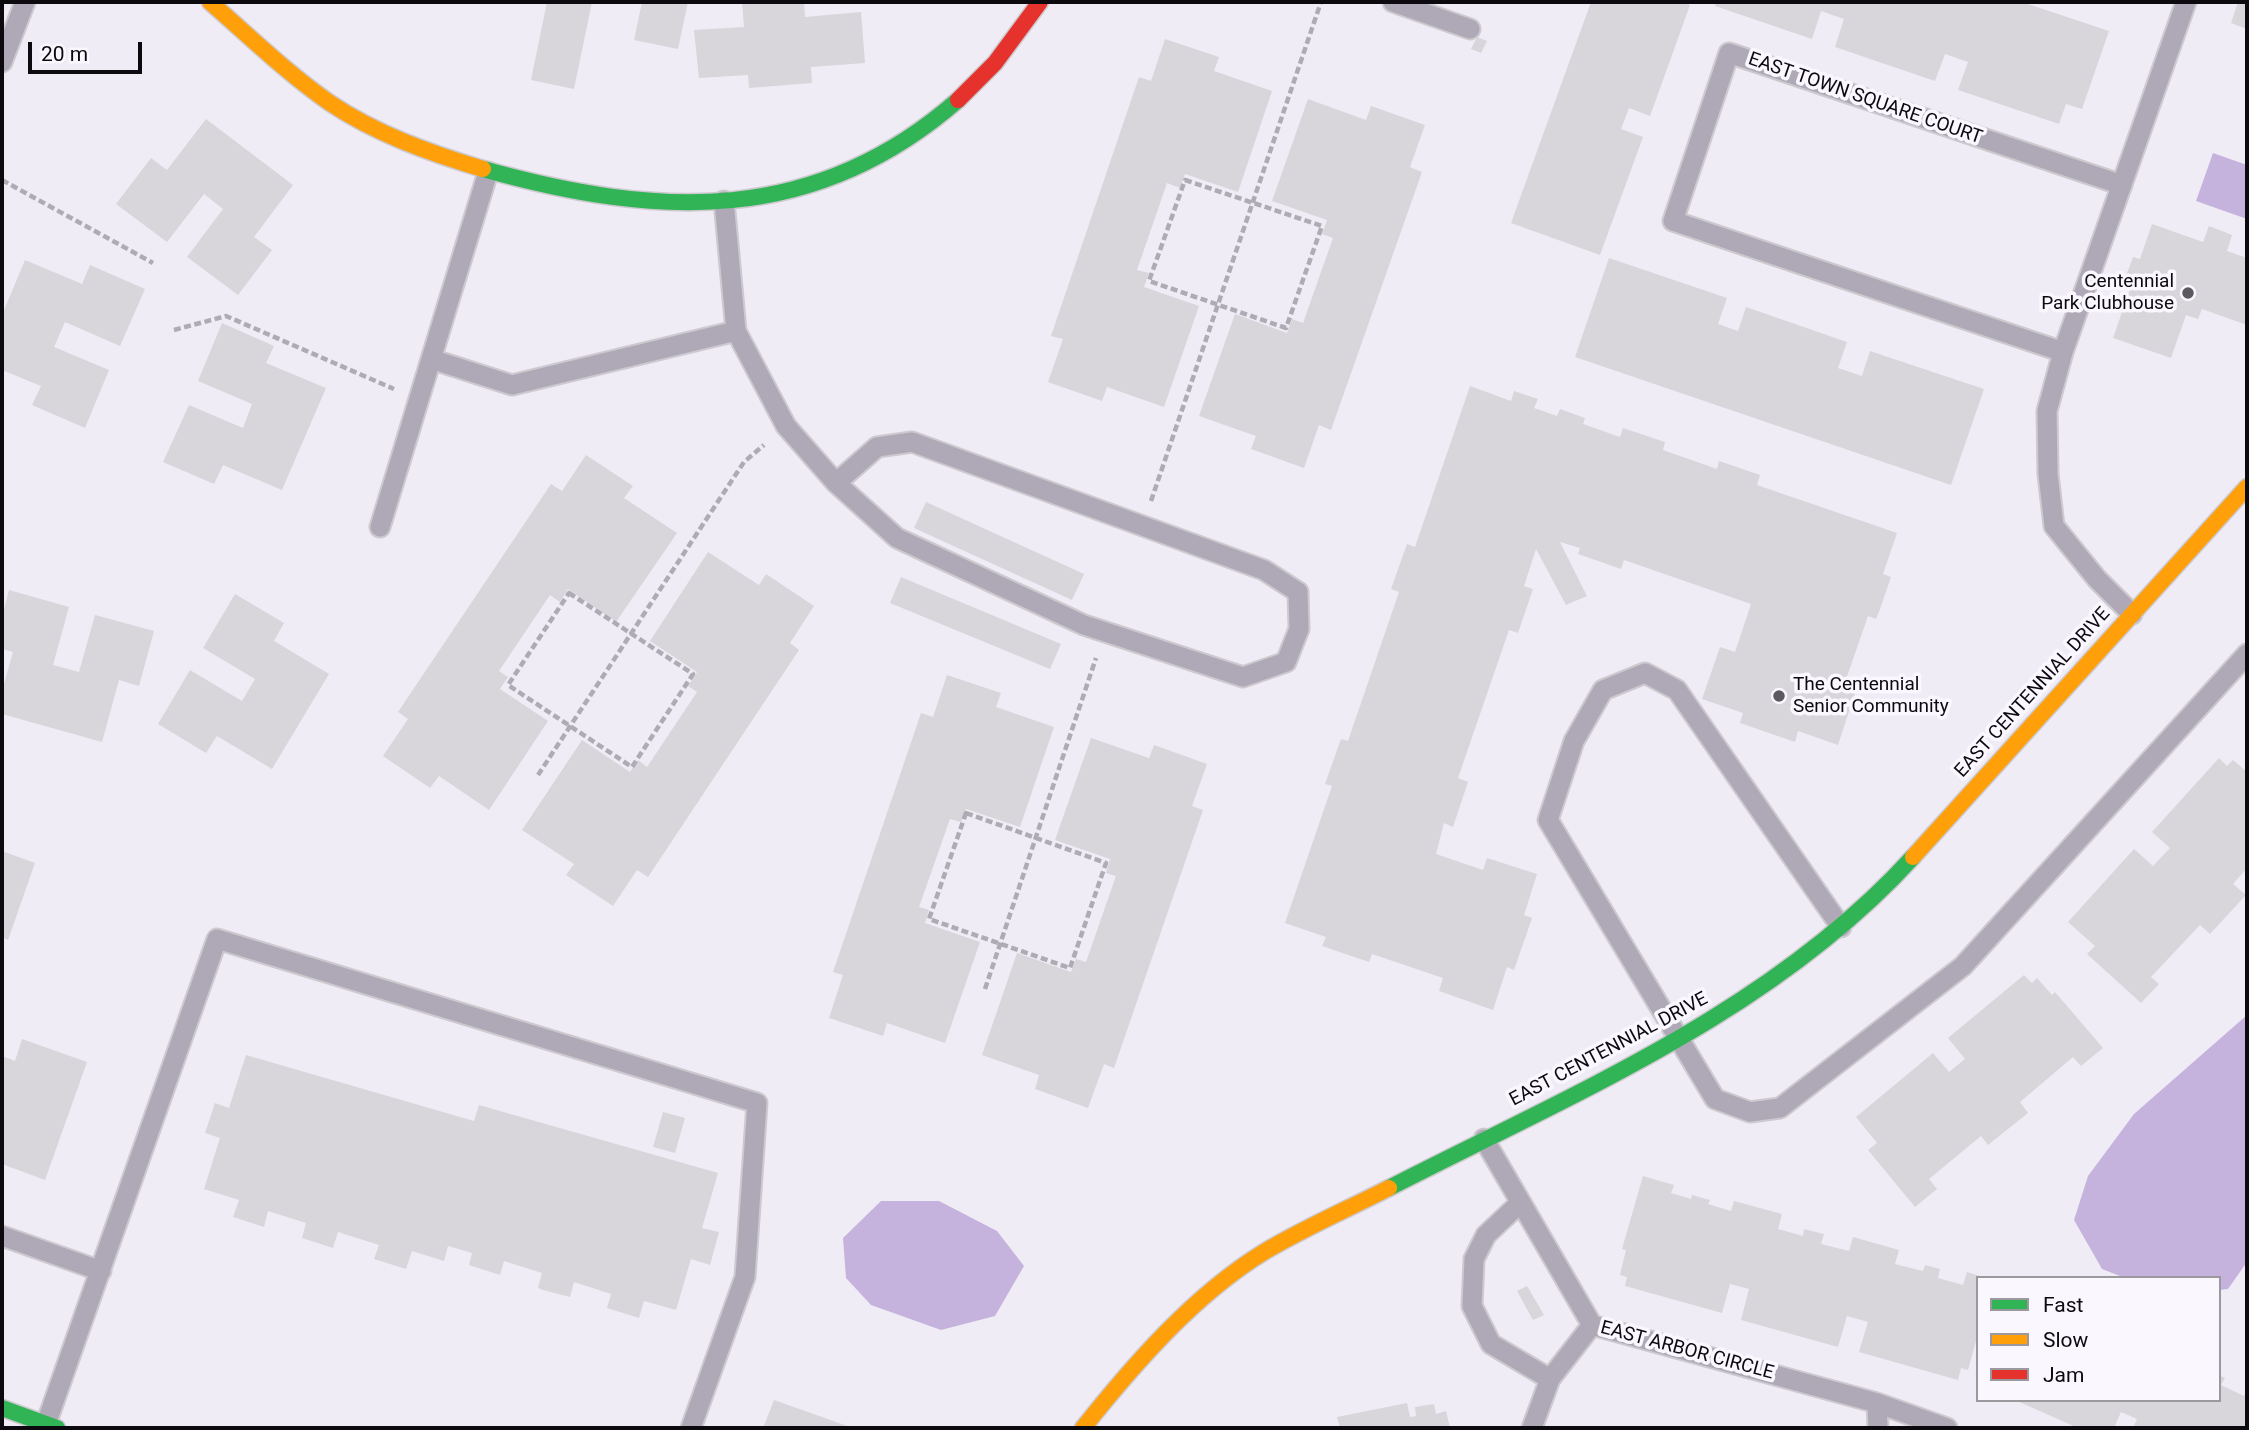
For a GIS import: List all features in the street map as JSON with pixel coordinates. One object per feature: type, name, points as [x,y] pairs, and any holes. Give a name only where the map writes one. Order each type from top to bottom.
[{"type":"street","points":[[210,2],[347,114],[408,145],[488,172],[591,195],[656,203],[724,201],[801,188],[852,169],[897,145],[942,116],[994,68],[1040,2]]},
{"type":"street","name":"EAST CENTENNIAL DRIVE","points":[[1083,1428],[1131,1368],[1196,1305],[1263,1253],[1681,1038],[1759,990],[1841,927],[1909,861],[2247,487]]},
{"type":"street","points":[[2,1408],[52,1426]]},
{"type":"lane","points":[[2,62],[25,2]]},
{"type":"lane","points":[[1393,2],[1470,29]]},
{"type":"lane","points":[[2132,614],[2097,579],[2054,526],[2048,474],[2047,411],[2063,352],[2186,2]]},
{"type":"lane","name":"EAST TOWN SQUARE COURT","points":[[2063,352],[1673,221],[1729,54],[2122,185]]},
{"type":"lane","points":[[380,527],[488,172]]},
{"type":"lane","points":[[724,201],[736,331],[786,426],[836,483],[897,538],[1059,614],[1105,632],[1243,677],[1286,662],[1299,629],[1298,592],[1265,570],[912,442],[877,447],[836,483]]},
{"type":"lane","points":[[430,359],[512,385],[736,331]]},
{"type":"lane","points":[[1841,927],[1677,690],[1644,673],[1603,690],[1574,741],[1548,820],[1681,1038],[1715,1099],[1750,1112],[1780,1108],[1963,966],[2247,654]]},
{"type":"lane","points":[[52,1426],[100,1271],[217,939],[757,1103],[745,1277],[691,1428]]},
{"type":"lane","name":"EAST ARBOR CIRCLE","points":[[1484,1139],[1592,1325],[1877,1403],[1947,1428]]},
{"type":"lane","points":[[1520,1203],[1486,1235],[1474,1259],[1472,1306],[1491,1344],[1550,1379]]},
{"type":"lane","points":[[2,1236],[100,1271]]},
{"type":"lane","points":[[1532,1428],[1550,1379],[1592,1325]]},
{"type":"lane","points":[[1877,1403],[1878,1428]]},
{"type":"path","points":[[1143,525],[1321,2]]},
{"type":"path","points":[[2,180],[153,263]]},
{"type":"path","points":[[1185,180],[1322,226],[1286,328],[1217,304],[1149,281],[1185,180]]},
{"type":"path","points":[[174,330],[226,316],[419,400]]},
{"type":"path","points":[[538,775],[744,462]]},
{"type":"path","points":[[569,593],[693,674],[632,767],[570,726],[508,685],[569,593]]},
{"type":"path","points":[[985,989],[1105,632]]},
{"type":"path","points":[[966,813],[1106,863],[1070,968],[1000,944],[929,919],[966,813]]},
{"type":"shaded area","points":[[2213,153],[2247,165],[2247,219],[2196,201]]},
{"type":"shaded area","points":[[2247,1015],[2247,1262],[2228,1289],[2221,1290],[2221,1276],[2120,1276],[2102,1269],[2074,1220],[2088,1176],[2134,1114]]},
{"type":"shaded area","points":[[881,1201],[939,1201],[997,1231],[1024,1266],[995,1316],[941,1330],[871,1305],[846,1278],[843,1238]]},
{"type":"building","points":[[547,2],[592,2],[574,89],[531,80]]},
{"type":"building","points":[[642,2],[688,2],[678,49],[634,40]]},
{"type":"building","points":[[742,2],[804,2],[805,17],[861,12],[865,63],[811,67],[812,83],[749,88],[748,75],[699,78],[694,30],[744,27]]},
{"type":"building","points":[[1591,2],[1681,2],[1690,5],[1650,116],[1629,108],[1621,129],[1643,137],[1600,255],[1511,223]]},
{"type":"building","points":[[1716,2],[2022,2],[2109,31],[2082,109],[2066,104],[2059,124],[1958,90],[1968,62],[1945,54],[1935,81],[1835,47],[1844,19],[1821,11],[1812,39],[1715,6]]},
{"type":"building","points":[[2238,2],[2247,2],[2247,29],[2231,23]]},
{"type":"building","points":[[1477,37],[1487,41],[1481,53],[1471,49]]},
{"type":"building","points":[[1165,39],[1219,57],[1214,71],[1272,91],[1238,192],[1185,174],[1180,188],[1167,183],[1137,270],[1149,273],[1144,287],[1199,306],[1164,407],[1107,387],[1102,401],[1048,382],[1063,339],[1051,336],[1139,77],[1151,81]]},
{"type":"building","points":[[1308,99],[1366,120],[1371,106],[1425,125],[1410,167],[1422,172],[1331,430],[1319,425],[1304,468],[1251,449],[1256,436],[1199,416],[1235,314],[1287,333],[1292,319],[1303,323],[1333,238],[1322,234],[1327,220],[1272,201]]},
{"type":"building","points":[[206,119],[293,185],[254,237],[272,250],[238,295],[187,257],[223,209],[204,194],[167,242],[116,204],[151,158],[167,170]]},
{"type":"building","name":"Centennial Park Clubhouse","points":[[2152,224],[2203,242],[2209,226],[2232,235],[2227,251],[2247,258],[2247,325],[2202,309],[2198,319],[2186,315],[2171,358],[2113,338],[2134,278],[2126,276],[2133,257],[2140,259]]},
{"type":"building","points":[[1609,258],[1727,298],[1718,324],[1738,331],[1746,307],[1847,342],[1838,368],[1862,376],[1870,351],[1984,389],[1951,485],[1575,357]]},
{"type":"building","points":[[25,260],[82,284],[90,265],[145,289],[120,346],[65,322],[54,347],[109,370],[85,428],[32,405],[41,386],[2,370],[2,315]]},
{"type":"building","points":[[222,323],[274,346],[266,363],[326,388],[282,490],[223,465],[214,484],[163,462],[189,405],[243,428],[252,404],[198,381]]},
{"type":"building","name":"The Centennial Senior Community","points":[[1470,386],[1511,401],[1514,391],[1538,399],[1534,408],[1557,416],[1560,409],[1585,418],[1583,424],[1620,437],[1623,428],[1665,442],[1663,450],[1717,469],[1719,461],[1760,475],[1757,485],[1897,533],[1883,574],[1891,577],[1880,609],[1876,619],[1868,616],[1843,688],[1855,693],[1838,745],[1798,731],[1795,742],[1740,723],[1743,713],[1702,699],[1720,647],[1735,652],[1751,604],[1624,560],[1621,569],[1578,554],[1580,548],[1560,542],[1587,596],[1566,605],[1536,549],[1524,586],[1533,589],[1518,633],[1509,630],[1458,778],[1468,782],[1453,827],[1444,823],[1436,854],[1483,870],[1487,858],[1537,874],[1524,915],[1532,918],[1514,970],[1507,967],[1493,1010],[1439,991],[1443,978],[1372,954],[1369,962],[1322,946],[1326,937],[1285,923],[1332,786],[1325,784],[1341,739],[1348,741],[1399,592],[1391,589],[1407,544],[1415,547]]},
{"type":"building","points":[[586,455],[633,486],[624,498],[677,533],[616,622],[568,589],[560,602],[550,595],[499,671],[508,677],[500,689],[548,721],[489,810],[439,776],[430,788],[383,756],[408,719],[398,712],[551,484],[562,491]]},
{"type":"building","points":[[926,502],[1084,574],[1072,600],[914,528]]},
{"type":"building","points":[[708,552],[759,585],[766,574],[814,606],[790,643],[799,650],[648,877],[637,870],[613,906],[566,875],[574,864],[522,830],[582,740],[630,772],[638,760],[647,767],[697,692],[688,686],[697,672],[650,641]]},
{"type":"building","points":[[901,577],[1061,644],[1050,669],[890,603]]},
{"type":"building","points":[[9,590],[69,607],[53,665],[79,672],[95,615],[154,631],[139,686],[119,680],[102,742],[2,714],[2,691],[13,652],[2,649],[2,617]]},
{"type":"building","points":[[235,594],[284,623],[274,641],[329,674],[272,769],[217,736],[206,753],[158,724],[190,670],[242,701],[255,679],[203,648]]},
{"type":"building","points":[[947,675],[1001,693],[996,707],[1054,727],[1020,827],[966,809],[961,822],[950,819],[919,907],[929,910],[925,923],[980,942],[945,1043],[887,1023],[883,1036],[829,1018],[843,975],[833,972],[921,713],[933,717]]},
{"type":"building","points":[[1091,738],[1149,758],[1154,745],[1207,764],[1192,806],[1203,810],[1114,1068],[1104,1064],[1088,1108],[1035,1089],[1039,1075],[982,1055],[1017,953],[1071,972],[1076,959],[1086,962],[1116,876],[1106,873],[1110,859],[1055,840]]},
{"type":"building","points":[[2219,758],[2227,766],[2233,760],[2247,772],[2247,868],[2233,884],[2246,895],[2210,934],[2200,925],[2151,977],[2159,984],[2141,1003],[2087,954],[2095,946],[2068,922],[2134,849],[2153,866],[2170,848],[2152,832]]},
{"type":"building","points":[[2,851],[35,863],[8,940],[2,937]]},
{"type":"building","points":[[2024,975],[2032,983],[2037,978],[2052,995],[2055,992],[2103,1048],[2081,1066],[2073,1057],[2020,1102],[2028,1113],[1988,1145],[1981,1136],[1929,1179],[1937,1189],[1915,1207],[1868,1150],[1877,1143],[1856,1117],[1933,1053],[1949,1072],[1965,1059],[1948,1038]]},
{"type":"building","points":[[22,1039],[87,1062],[45,1180],[2,1164],[2,1056],[15,1061]]},
{"type":"building","points":[[246,1055],[474,1121],[479,1105],[718,1173],[702,1228],[719,1232],[710,1265],[691,1259],[676,1310],[644,1301],[639,1318],[607,1308],[611,1294],[574,1282],[570,1297],[543,1290],[538,1288],[542,1273],[504,1261],[500,1275],[469,1265],[472,1253],[448,1246],[444,1261],[412,1251],[406,1269],[374,1259],[379,1245],[338,1232],[333,1248],[302,1238],[306,1223],[268,1211],[264,1227],[233,1217],[239,1200],[204,1189],[220,1138],[205,1133],[215,1103],[229,1108]]},
{"type":"building","points":[[663,1112],[685,1118],[675,1153],[653,1147]]},
{"type":"building","points":[[1643,1176],[1674,1185],[1671,1193],[1691,1199],[1692,1195],[1710,1200],[1708,1204],[1731,1211],[1734,1201],[1782,1214],[1778,1229],[1803,1236],[1804,1229],[1824,1234],[1821,1244],[1849,1251],[1853,1237],[1899,1250],[1895,1264],[1923,1271],[1925,1265],[1940,1269],[1938,1278],[1963,1285],[1967,1272],[1980,1276],[1976,1276],[1976,1341],[1968,1370],[1961,1368],[1958,1380],[1859,1352],[1868,1322],[1847,1316],[1838,1347],[1741,1320],[1749,1289],[1730,1284],[1722,1313],[1625,1286],[1627,1277],[1620,1275],[1626,1250],[1622,1249]]},
{"type":"building","points":[[1527,1286],[1544,1315],[1533,1320],[1517,1291]]},
{"type":"building","points":[[2221,1385],[2244,1396],[2247,1388],[2247,1428],[2133,1428],[2137,1419],[2121,1412],[2114,1428],[2078,1428],[2020,1402],[2221,1402]]},
{"type":"building","points":[[774,1400],[853,1428],[763,1428]]},
{"type":"building","points":[[1407,1403],[1410,1417],[1416,1416],[1415,1407],[1434,1404],[1436,1414],[1446,1411],[1450,1428],[1340,1428],[1337,1417]]},
{"type":"traffic: fast","points":[[483,169],[611,197],[672,202],[732,200],[791,190],[848,171],[903,141],[958,100]]},
{"type":"traffic: fast","points":[[1389,1188],[1598,1083],[1733,1005],[1797,961],[1858,912],[1913,857]]},
{"type":"traffic: fast","points":[[2,1408],[57,1428]]},
{"type":"traffic: slow","points":[[210,2],[268,54],[330,103],[404,142],[483,169]]},
{"type":"traffic: slow","points":[[1913,857],[2247,487]]},
{"type":"traffic: slow","points":[[1083,1428],[1166,1332],[1238,1269],[1279,1243],[1389,1188]]},
{"type":"traffic: jam","points":[[958,100],[995,63],[1040,2]]},
{"type":"place","name":"Centennial Park Clubhouse","points":[[2188,293]]},
{"type":"place","name":"The Centennial Senior Community","points":[[1779,696]]}]
